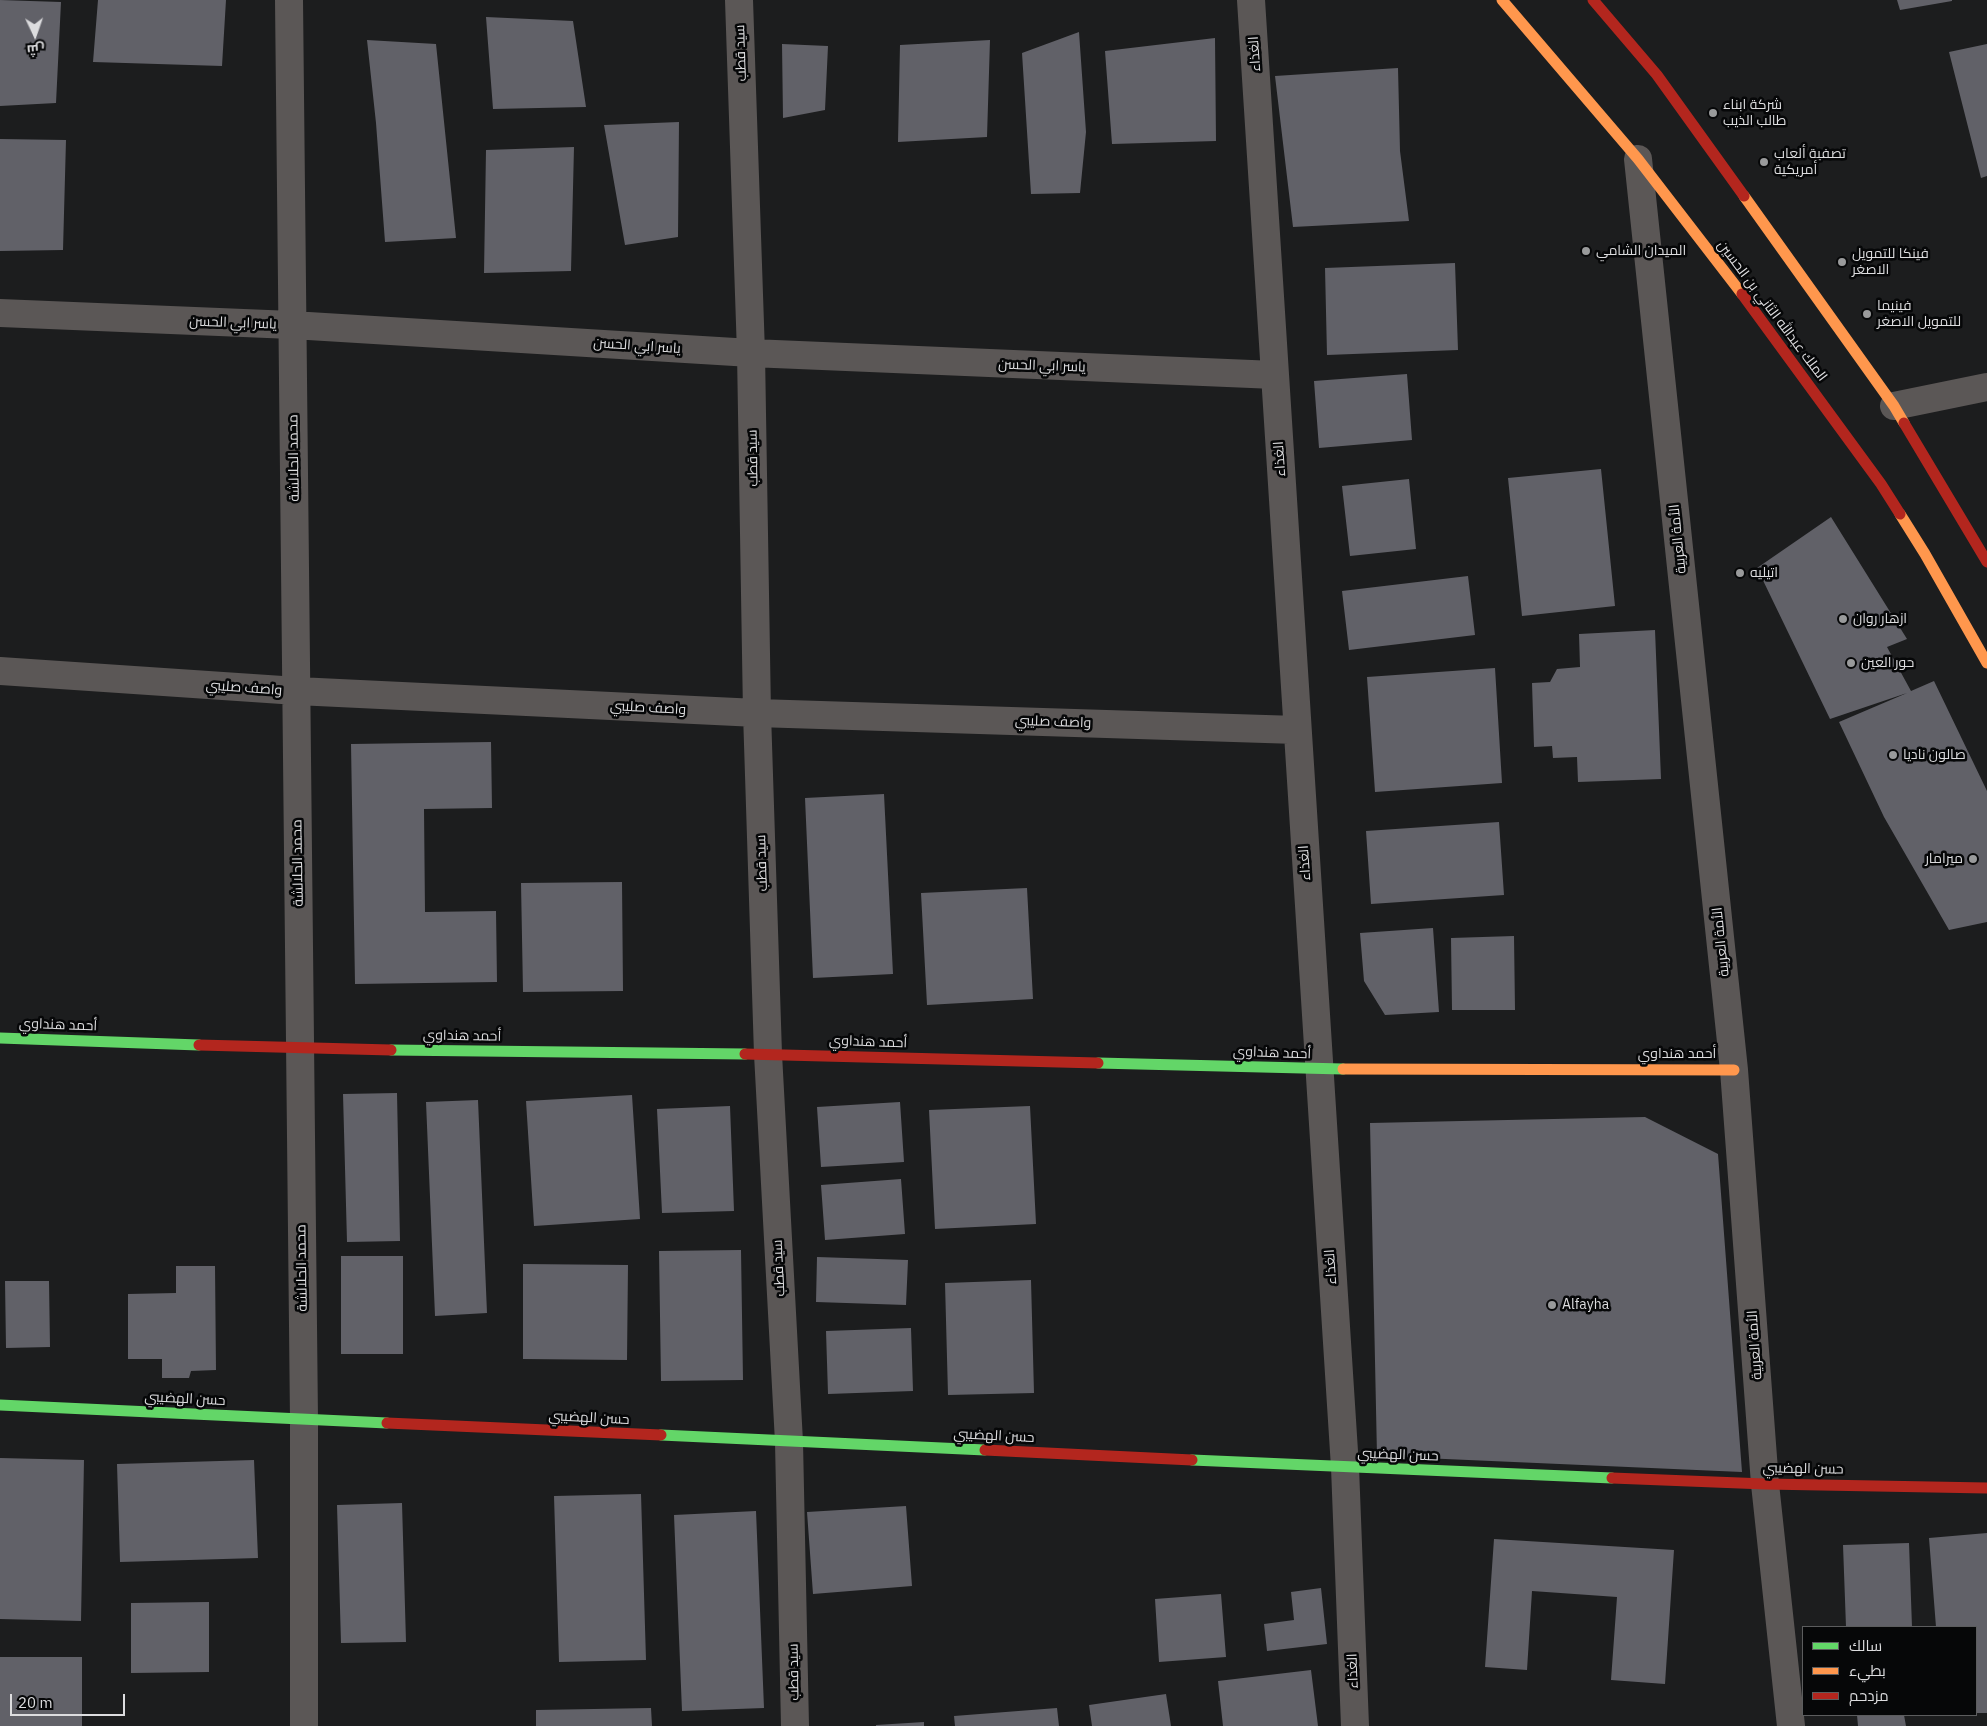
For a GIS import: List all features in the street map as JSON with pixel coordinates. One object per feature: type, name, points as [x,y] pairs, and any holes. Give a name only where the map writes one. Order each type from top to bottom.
[{"type":"street","name":"محمد الحلالشة","points":[[289,0],[304,1419],[304,1726]]},
{"type":"street","name":"سيد قطب","points":[[739,0],[751,353],[757,713],[768,1054],[789,1442],[796,1726]]},
{"type":"street","name":"الغذاء","points":[[1251,0],[1345,1468],[1355,1726]]},
{"type":"street","name":"الملك عبدالله الثاني بن الحسين","points":[[1502,0],[1638,159],[1763,322],[1881,484],[1924,554],[1987,664]]},
{"type":"street","points":[[1593,0],[1657,75],[1894,406],[1987,562]]},
{"type":"street","name":"الأمة العربية","points":[[1638,159],[1734,1070],[1765,1484],[1791,1726]]},
{"type":"street","name":"ياسر ابي الحسن","points":[[0,314],[292,325],[751,353],[1274,376]]},
{"type":"street","points":[[1894,406],[1987,387]]},
{"type":"street","name":"واصف صليبي","points":[[0,671],[297,691],[757,713],[1297,730]]},
{"type":"street","name":"أحمد هنداوي","points":[[0,1038],[300,1049],[768,1054],[1318,1069],[1734,1070]]},
{"type":"street","name":"حسن الهضيبي","points":[[0,1405],[1345,1468],[1765,1484],[1987,1488]]},
{"type":"building","points":[[0,0],[61,2],[56,103],[0,106]]},
{"type":"building","points":[[98,0],[226,0],[222,66],[93,62]]},
{"type":"building","points":[[1897,0],[1952,0],[1952,1],[1900,10]]},
{"type":"building","points":[[486,17],[573,21],[586,107],[493,109]]},
{"type":"building","points":[[1079,32],[1086,132],[1080,193],[1031,194],[1022,53]]},
{"type":"building","points":[[1215,38],[1216,141],[1112,144],[1105,51]]},
{"type":"building","points":[[367,40],[436,44],[456,238],[385,242],[376,123]]},
{"type":"building","points":[[990,40],[987,137],[898,142],[900,45]]},
{"type":"building","points":[[782,44],[828,46],[825,110],[783,118]]},
{"type":"building","points":[[1987,44],[1987,176],[1981,178],[1949,52]]},
{"type":"building","points":[[1398,68],[1400,151],[1409,221],[1293,227],[1275,76]]},
{"type":"building","points":[[679,122],[678,237],[625,245],[604,125]]},
{"type":"building","points":[[0,139],[66,140],[63,250],[0,251]]},
{"type":"building","points":[[574,147],[571,271],[484,273],[486,150]]},
{"type":"building","points":[[1455,263],[1458,350],[1327,355],[1325,268]]},
{"type":"building","points":[[1407,374],[1412,440],[1319,448],[1314,381]]},
{"type":"building","points":[[1601,469],[1615,606],[1522,616],[1508,478]]},
{"type":"building","points":[[1409,479],[1416,549],[1350,556],[1342,486]]},
{"type":"building","points":[[1831,517],[1907,639],[1887,647],[1911,691],[1934,681],[1987,791],[1987,922],[1949,930],[1884,817],[1839,722],[1907,693],[1830,719],[1757,568]]},
{"type":"building","points":[[1468,576],[1475,635],[1349,650],[1342,591]]},
{"type":"building","points":[[1655,630],[1661,779],[1578,782],[1577,757],[1553,758],[1552,746],[1534,747],[1532,683],[1550,682],[1557,669],[1580,667],[1579,634]]},
{"type":"building","points":[[1495,668],[1502,783],[1375,792],[1367,677]]},
{"type":"building","points":[[491,742],[492,808],[424,809],[425,912],[496,911],[497,982],[355,984],[351,744]]},
{"type":"building","points":[[884,794],[893,974],[813,978],[805,798]]},
{"type":"building","points":[[1499,822],[1504,895],[1371,904],[1366,831]]},
{"type":"building","points":[[622,882],[623,991],[523,992],[521,883]]},
{"type":"building","points":[[1027,888],[1033,999],[927,1005],[921,893]]},
{"type":"building","points":[[1433,928],[1439,1012],[1385,1015],[1364,981],[1360,933]]},
{"type":"building","points":[[1514,936],[1515,1010],[1452,1010],[1451,938]]},
{"type":"building","points":[[397,1093],[400,1241],[347,1242],[343,1094]]},
{"type":"building","points":[[632,1095],[640,1219],[534,1226],[526,1101]]},
{"type":"building","points":[[478,1100],[487,1313],[435,1316],[426,1102]]},
{"type":"building","points":[[900,1102],[904,1162],[821,1167],[817,1107]]},
{"type":"building","points":[[730,1106],[734,1211],[662,1213],[657,1109]]},
{"type":"building","points":[[1030,1106],[1036,1224],[935,1229],[929,1110]]},
{"type":"building","name":"Alfayha","points":[[1645,1117],[1718,1154],[1742,1472],[1377,1456],[1370,1123]]},
{"type":"building","points":[[901,1179],[905,1234],[825,1240],[821,1185]]},
{"type":"building","points":[[741,1250],[743,1380],[661,1381],[659,1251]]},
{"type":"building","points":[[341,1256],[403,1256],[403,1354],[341,1354]]},
{"type":"building","points":[[817,1257],[908,1260],[906,1305],[816,1302]]},
{"type":"building","points":[[523,1264],[628,1265],[627,1360],[523,1359]]},
{"type":"building","points":[[176,1266],[215,1266],[216,1370],[191,1371],[189,1378],[162,1378],[162,1359],[128,1359],[128,1294],[176,1293]]},
{"type":"building","points":[[1031,1280],[1034,1393],[948,1395],[945,1283]]},
{"type":"building","points":[[5,1281],[49,1281],[50,1347],[6,1348]]},
{"type":"building","points":[[911,1328],[913,1391],[828,1394],[826,1331]]},
{"type":"building","points":[[0,1458],[84,1460],[81,1621],[0,1619]]},
{"type":"building","points":[[254,1460],[258,1558],[120,1562],[117,1464]]},
{"type":"building","points":[[641,1494],[646,1660],[559,1662],[554,1496]]},
{"type":"building","points":[[402,1503],[406,1642],[341,1643],[337,1505]]},
{"type":"building","points":[[906,1506],[912,1586],[813,1594],[807,1512]]},
{"type":"building","points":[[756,1511],[764,1708],[682,1711],[674,1515]]},
{"type":"building","points":[[1987,1533],[1987,1713],[1977,1713],[1977,1626],[1936,1626],[1929,1538]]},
{"type":"building","points":[[1494,1539],[1674,1550],[1665,1684],[1611,1680],[1617,1597],[1532,1591],[1527,1670],[1485,1667]]},
{"type":"building","points":[[1909,1543],[1912,1626],[1846,1626],[1843,1545]]},
{"type":"building","points":[[1321,1588],[1327,1644],[1267,1651],[1264,1624],[1294,1620],[1291,1592]]},
{"type":"building","points":[[1221,1594],[1226,1657],[1159,1662],[1155,1599]]},
{"type":"building","points":[[209,1602],[209,1672],[131,1673],[131,1603]]},
{"type":"building","points":[[0,1657],[82,1657],[82,1726],[0,1726]]},
{"type":"building","points":[[1311,1670],[1318,1726],[1223,1726],[1218,1681]]},
{"type":"building","points":[[1166,1694],[1171,1726],[1092,1726],[1089,1705]]},
{"type":"building","points":[[651,1708],[652,1726],[536,1726],[536,1710]]},
{"type":"building","points":[[1057,1708],[1059,1726],[955,1726],[954,1716]]},
{"type":"building","points":[[1857,1716],[1904,1716],[1906,1726],[1858,1726]]},
{"type":"building","points":[[924,1722],[924,1726],[876,1726],[876,1725]]},
{"type":"traffic: fast","points":[[0,1038],[199,1045]]},
{"type":"traffic: fast","points":[[391,1050],[745,1054]]},
{"type":"traffic: fast","points":[[1098,1063],[1343,1069]]},
{"type":"traffic: fast","points":[[0,1405],[387,1423]]},
{"type":"traffic: fast","points":[[661,1435],[985,1450]]},
{"type":"traffic: fast","points":[[1192,1460],[1612,1478]]},
{"type":"traffic: slow","points":[[1502,0],[1638,159],[1742,294]]},
{"type":"traffic: slow","points":[[1744,196],[1894,406],[1904,423]]},
{"type":"traffic: slow","points":[[1900,514],[1987,663]]},
{"type":"traffic: slow","points":[[1343,1069],[1734,1070]]},
{"type":"traffic: jam","points":[[1593,0],[1657,75],[1744,196]]},
{"type":"traffic: jam","points":[[1742,294],[1881,484],[1900,514]]},
{"type":"traffic: jam","points":[[1904,423],[1987,562]]},
{"type":"traffic: jam","points":[[199,1045],[391,1050]]},
{"type":"traffic: jam","points":[[745,1054],[1098,1063]]},
{"type":"traffic: jam","points":[[387,1423],[661,1435]]},
{"type":"traffic: jam","points":[[985,1450],[1192,1460]]},
{"type":"traffic: jam","points":[[1612,1478],[1765,1484],[1987,1488]]},
{"type":"place","name":"شركة ابناء طالب الذيب","points":[[1713,113]]},
{"type":"place","name":"تصفية ألعاب أمريكية","points":[[1764,162]]},
{"type":"place","name":"الميدان الشامي","points":[[1586,251]]},
{"type":"place","name":"فينكا للتمويل الاصغر","points":[[1842,262]]},
{"type":"place","name":"فينيما للتمويل الاصغر","points":[[1867,314]]},
{"type":"place","name":"اتيليه","points":[[1740,573]]},
{"type":"place","name":"ازهار روان","points":[[1843,619]]},
{"type":"place","name":"حور العين","points":[[1851,663]]},
{"type":"place","name":"صالون ناديا","points":[[1893,755]]},
{"type":"place","name":"ميرامار","points":[[1973,859]]},
{"type":"place","name":"Alfayha","points":[[1552,1305]]}]
